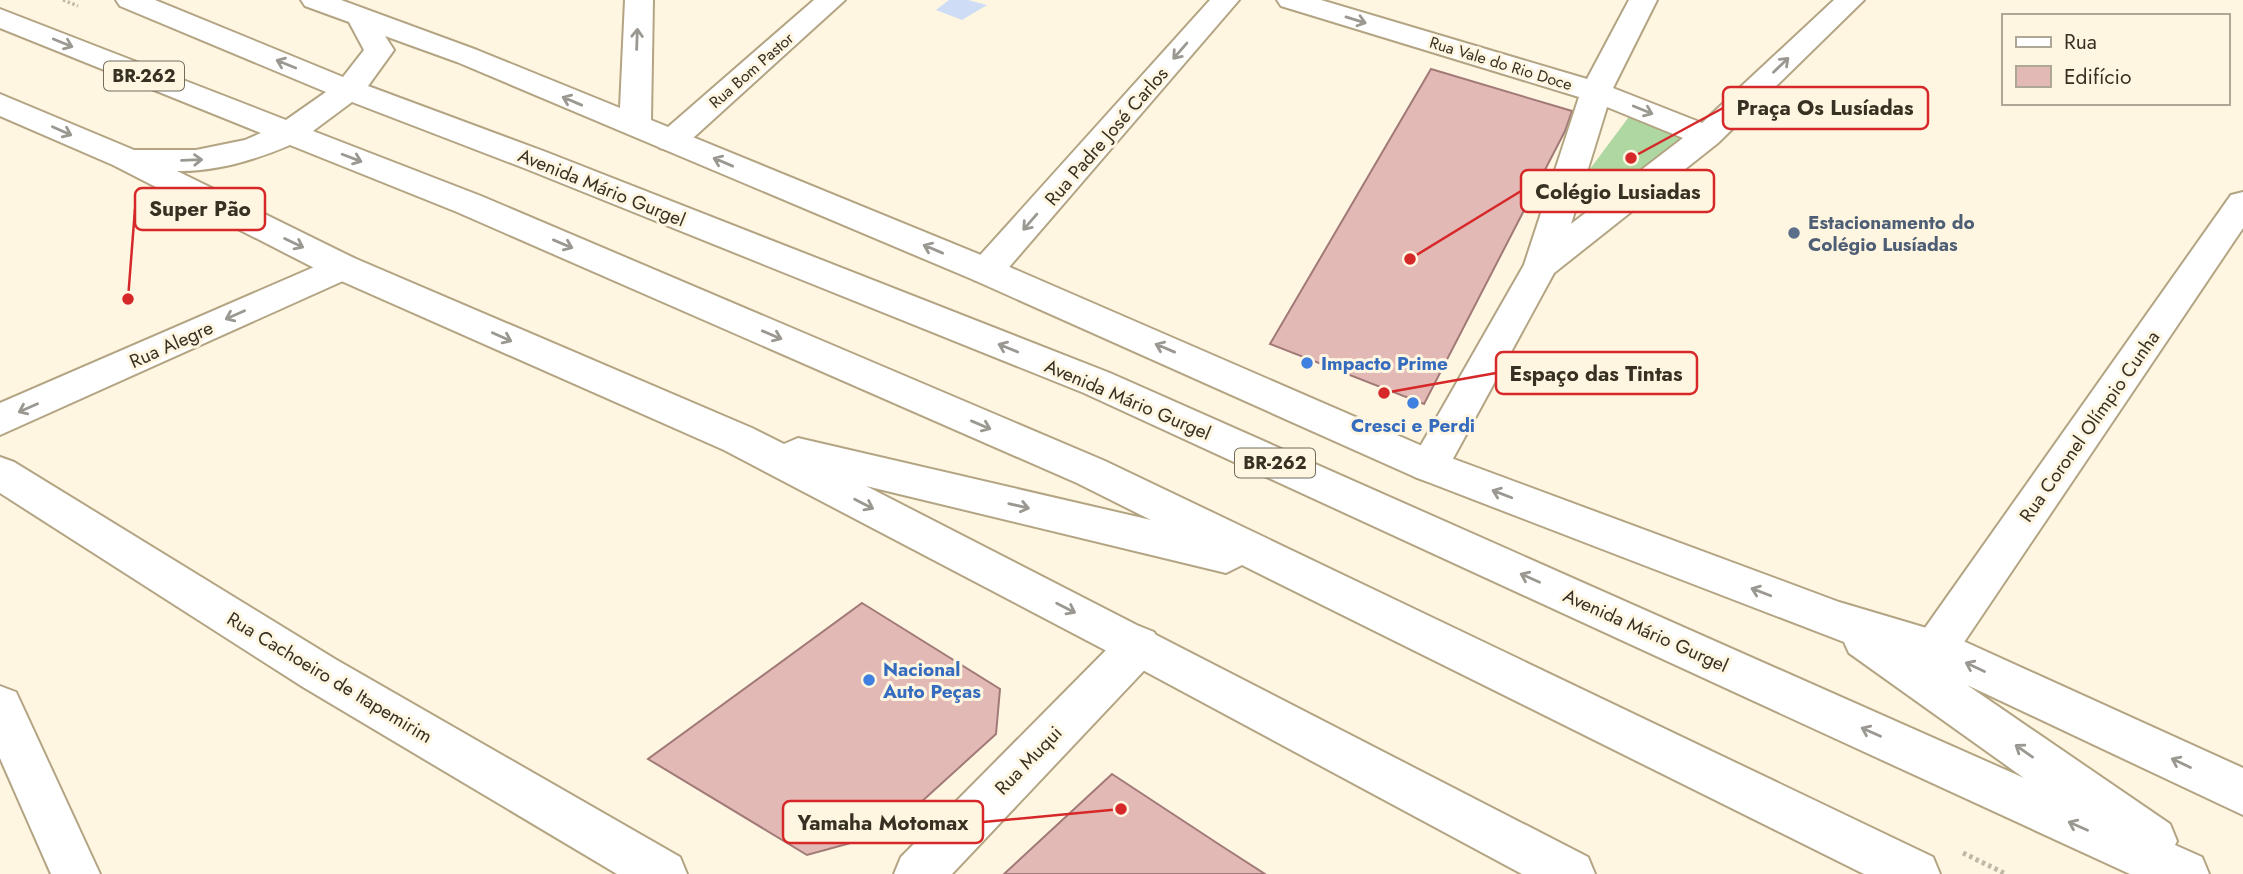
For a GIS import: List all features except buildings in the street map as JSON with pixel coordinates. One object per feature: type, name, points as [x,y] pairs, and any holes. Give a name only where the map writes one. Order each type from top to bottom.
[{"type":"main road","name":"Avenida Mário Gurgel","points":[[130,0],[349,90],[535,160],[1097,383],[2185,874]]},
{"type":"main road","points":[[315,0],[467,56],[986,271],[1429,466],[1838,621],[1935,649],[2243,792]]},
{"type":"main road","points":[[360,17],[389,0]]},
{"type":"main road","points":[[635,127],[639,0]]},
{"type":"main road","name":"Rua Bom Pastor","points":[[671,141],[831,0]]},
{"type":"main road","name":"Rua Padre José Carlos","points":[[986,271],[1226,0]]},
{"type":"main road","name":"Rua Vale do Rio Doce","points":[[1291,0],[1596,92],[1707,136]]},
{"type":"main road","points":[[1429,466],[1541,265],[1596,92],[1643,0]]},
{"type":"main road","points":[[1541,265],[1707,136],[1850,0]]},
{"type":"main road","points":[[124,158],[196,161],[253,149],[289,133],[349,90],[379,50],[360,17]]},
{"type":"main road","name":"BR-262","points":[[0,18],[469,204],[1078,467],[1916,874]]},
{"type":"main road","points":[[0,104],[124,158],[342,267],[738,439],[1139,646],[1570,874]]},
{"type":"main road","name":"Rua Coronel Olímpio Cunha","points":[[1935,649],[2243,203]]},
{"type":"main road","name":"Rua Alegre","points":[[0,420],[342,267]]},
{"type":"main road","points":[[738,439],[1295,571]]},
{"type":"main road","name":"Rua Cachoeiro de Itapemirim","points":[[0,473],[319,673],[663,874]]},
{"type":"main road","points":[[1838,621],[2201,874]]},
{"type":"main road","name":"Rua Muqui","points":[[918,874],[1139,646]]},
{"type":"main road","points":[[0,707],[76,874]]},
{"type":"green space","points":[[1631,114],[1680,131],[1687,140],[1612,194],[1604,192],[1584,177]]},
{"type":"water","points":[[949,0],[968,0],[987,5],[962,20],[936,10]]},
{"type":"place","name":"Praça Os Lusíadas","points":[[1631,158]]},
{"type":"place","name":"Estacionamento do Colégio Lusíadas","points":[[1794,233]]},
{"type":"place","name":"Colégio Lusiadas","points":[[1410,259]]},
{"type":"place","name":"Super Pão","points":[[128,299]]},
{"type":"place","name":"Impacto Prime","points":[[1307,363]]},
{"type":"place","name":"Espaço das Tintas","points":[[1384,393]]},
{"type":"place","name":"Cresci e Perdi","points":[[1413,403]]},
{"type":"place","name":"Nacional Auto Peças","points":[[869,680]]},
{"type":"place","name":"Yamaha Motomax","points":[[1121,809]]}]
